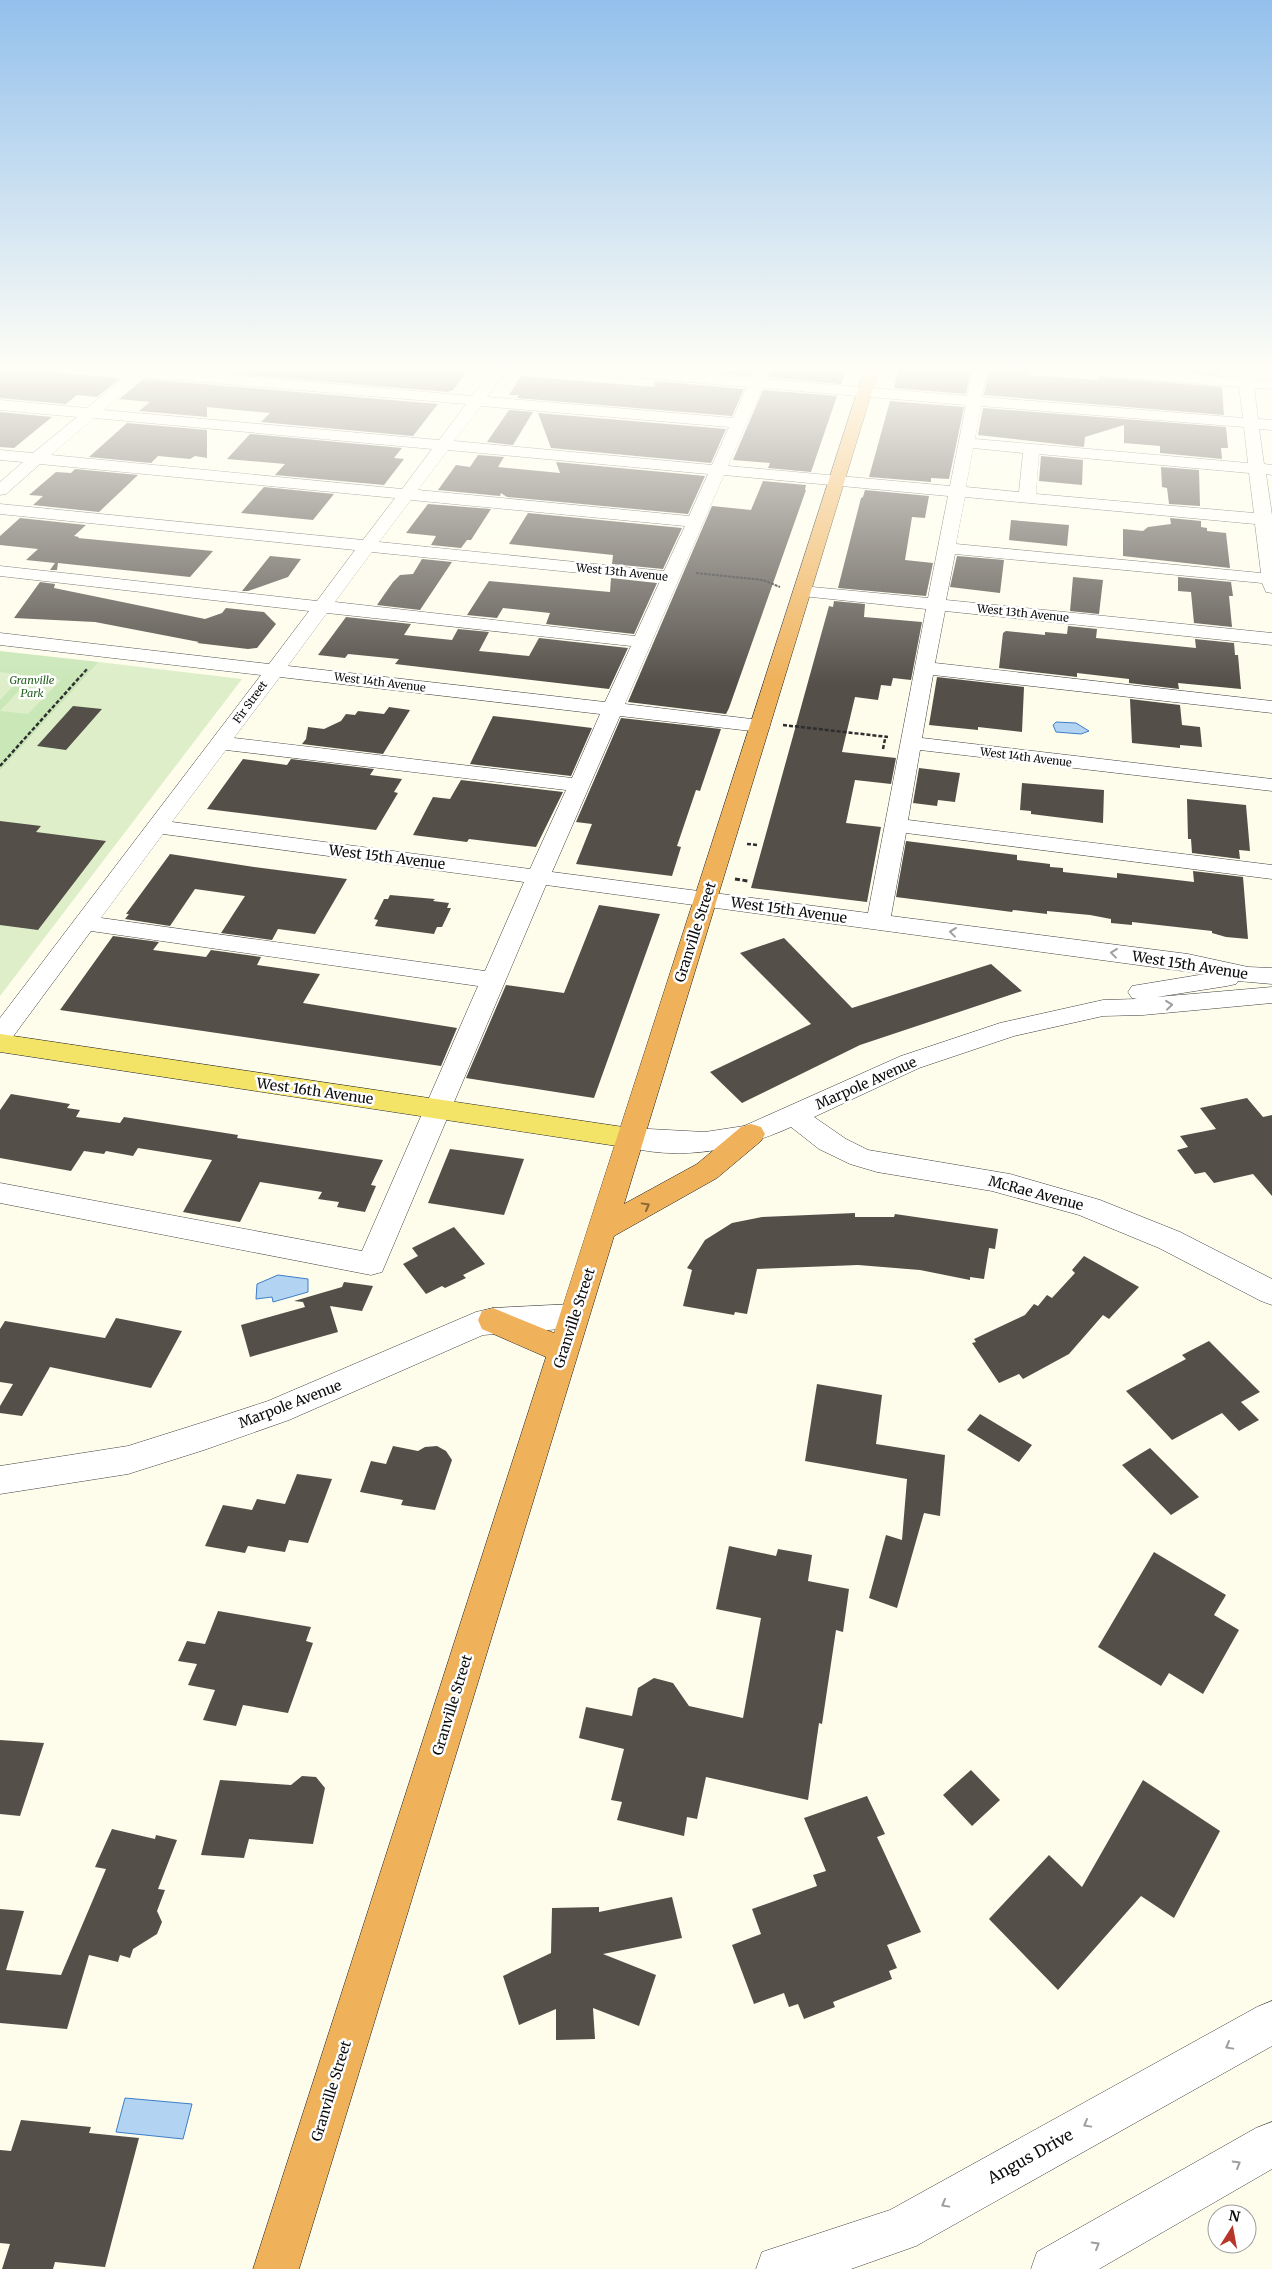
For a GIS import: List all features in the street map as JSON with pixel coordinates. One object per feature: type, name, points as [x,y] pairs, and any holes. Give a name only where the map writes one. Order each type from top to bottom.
[{"type":"highway","name":"Granville Street","points":[[276,2269],[705,899],[771,725],[802,591],[839,474]]},
{"type":"highway","points":[[603,1229],[707,1171],[751,1134]]},
{"type":"highway","points":[[494,1320],[563,1351]]},
{"type":"main road","name":"West 16th Avenue","points":[[0,1043],[630,1138]]},
{"type":"street","points":[[0,490],[19,474]]},
{"type":"street","points":[[194,474],[695,522]]},
{"type":"street","name":"Fir Street","points":[[0,1036],[421,474]]},
{"type":"street","points":[[0,1193],[371,1264],[436,1109],[716,474]]},
{"type":"street","points":[[760,474],[1268,520]]},
{"type":"street","points":[[878,922],[961,474]]},
{"type":"street","points":[[1027,498],[1029,474]]},
{"type":"street","points":[[947,548],[1272,582],[1264,474]]},
{"type":"street","name":"West 13th Avenue","points":[[0,509],[671,577]]},
{"type":"street","points":[[0,571],[322,605],[642,642]]},
{"type":"street","name":"West 13th Avenue","points":[[802,591],[1272,638]]},
{"type":"street","name":"West 14th Avenue","points":[[0,639],[613,709],[771,725]]},
{"type":"street","points":[[926,668],[1272,707]]},
{"type":"street","points":[[220,743],[579,786]]},
{"type":"street","name":"West 14th Avenue","points":[[910,743],[1272,785]]},
{"type":"street","points":[[896,825],[1272,872]]},
{"type":"street","name":"West 15th Avenue","points":[[156,827],[1188,962],[1260,976]]},
{"type":"street","points":[[85,923],[493,980]]},
{"type":"street","name":"Marpole Avenue","points":[[1103,1008],[1133,993],[1197,981],[1260,976]]},
{"type":"street","name":"Marpole Avenue","points":[[630,1138],[694,1144],[728,1140],[751,1134],[795,1116],[910,1062],[959,1044],[1009,1029],[1103,1008],[1143,1007],[1272,994]]},
{"type":"street","name":"McRae Avenue","points":[[795,1116],[816,1134],[850,1154],[878,1162],[972,1176],[1061,1198],[1111,1215],[1188,1247],[1272,1293]]},
{"type":"street","name":"Marpole Avenue","points":[[0,1480],[128,1460],[204,1436],[278,1411],[476,1324],[494,1320],[574,1316]]},
{"type":"street","name":"Angus Drive","points":[[779,2269],[900,2230],[1272,2022]]},
{"type":"street","points":[[1054,2269],[1272,2144]]},
{"type":"path","name":"West 13th Avenue","points":[[671,577],[692,573],[755,579],[786,589],[802,591]]},
{"type":"path","points":[[0,766],[89,668]]},
{"type":"path","points":[[771,725],[903,739],[910,743]]},
{"type":"path","points":[[883,749],[886,735]]},
{"type":"path","points":[[744,843],[758,845]]},
{"type":"path","points":[[733,879],[748,881]]},
{"type":"green space","name":"Granville Park","points":[[0,651],[99,662],[0,771]]},
{"type":"green space","points":[[99,662],[242,679],[0,996],[0,771]]},
{"type":"green space","points":[[0,672],[24,675],[0,700]]},
{"type":"green space","points":[[32,676],[61,680],[28,714],[0,711]]},
{"type":"water","points":[[1056,722],[1076,723],[1089,731],[1081,734],[1056,732],[1053,725]]},
{"type":"water","points":[[278,1275],[308,1279],[308,1292],[273,1302],[272,1297],[256,1299],[257,1284]]},
{"type":"water","points":[[125,2098],[192,2104],[183,2139],[116,2132]]},
{"type":"building","points":[[54,474],[138,475],[99,512],[33,505],[43,496],[29,495]]},
{"type":"building","points":[[276,474],[393,474],[384,485],[275,475]]},
{"type":"building","points":[[450,474],[683,474],[705,476],[688,514],[507,497],[501,493],[500,496],[438,490]]},
{"type":"building","points":[[870,474],[950,474],[949,479],[931,478],[931,482],[869,477]]},
{"type":"building","points":[[1040,474],[1082,474],[1082,485],[1039,481]]},
{"type":"building","points":[[1161,474],[1199,474],[1200,506],[1169,504],[1167,488],[1162,487]]},
{"type":"building","points":[[763,481],[806,485],[806,490],[726,714],[628,702],[712,506],[751,510]]},
{"type":"building","points":[[264,487],[334,494],[313,520],[241,513]]},
{"type":"building","points":[[865,490],[929,496],[925,518],[912,517],[905,560],[933,563],[926,596],[838,588],[861,498]]},
{"type":"building","points":[[428,504],[491,509],[471,540],[467,540],[461,548],[431,545],[436,536],[406,533]]},
{"type":"building","points":[[528,513],[682,528],[663,569],[612,564],[613,555],[509,544]]},
{"type":"building","points":[[20,518],[86,525],[74,536],[78,538],[213,551],[190,577],[58,563],[57,570],[50,570],[55,563],[26,560],[38,549],[0,545],[0,536]]},
{"type":"building","points":[[1170,518],[1201,521],[1201,527],[1207,528],[1207,531],[1226,533],[1230,568],[1123,556],[1123,529],[1143,531],[1148,527],[1171,524]]},
{"type":"building","points":[[1011,520],[1069,525],[1067,546],[1009,540]]},
{"type":"building","points":[[270,556],[301,559],[288,577],[248,591],[242,591]]},
{"type":"building","points":[[957,556],[1004,560],[1000,593],[950,587]]},
{"type":"building","points":[[422,559],[452,562],[420,610],[377,605],[393,582],[400,575],[413,574]]},
{"type":"building","points":[[1073,577],[1103,580],[1099,614],[1070,611]]},
{"type":"building","points":[[1178,577],[1231,582],[1233,596],[1229,596],[1232,627],[1194,623],[1191,592],[1178,591]]},
{"type":"building","points":[[611,578],[657,583],[634,634],[546,624],[550,613],[503,608],[497,618],[467,615],[489,581],[610,592]]},
{"type":"building","points":[[40,582],[55,584],[54,588],[205,619],[222,613],[226,608],[264,612],[276,624],[257,648],[248,649],[197,643],[199,642],[95,622],[14,618]]},
{"type":"building","points":[[834,601],[865,604],[864,617],[922,622],[911,680],[893,678],[891,686],[881,685],[878,700],[855,697],[842,752],[896,758],[891,784],[855,780],[846,823],[881,827],[867,902],[751,888],[829,606],[833,607]]},
{"type":"building","points":[[346,617],[411,624],[404,635],[452,640],[458,629],[489,632],[479,651],[529,656],[539,638],[628,648],[609,689],[395,664],[399,659],[348,654],[345,658],[318,655]]},
{"type":"building","points":[[1068,626],[1097,629],[1096,638],[1196,648],[1195,639],[1234,643],[1235,655],[1238,655],[1241,689],[1178,683],[1179,689],[1129,683],[1129,679],[1077,673],[1077,677],[999,668],[1003,633],[1006,631],[1045,635],[1045,632],[1067,634]]},
{"type":"building","points":[[937,677],[1024,687],[1022,732],[978,727],[978,730],[929,725]]},
{"type":"building","points":[[1130,699],[1180,705],[1182,725],[1200,727],[1202,747],[1180,745],[1180,748],[1132,743]]},
{"type":"building","points":[[73,706],[102,709],[66,750],[37,746]]},
{"type":"building","points":[[389,707],[410,710],[383,754],[302,744],[306,739],[308,727],[324,729],[341,721],[346,714],[355,715],[358,711],[384,714]]},
{"type":"building","points":[[493,716],[592,728],[571,776],[470,764]]},
{"type":"building","points":[[621,718],[721,729],[700,791],[696,790],[677,846],[681,847],[672,876],[576,864],[592,824],[576,822]]},
{"type":"building","points":[[243,759],[287,765],[291,759],[374,769],[370,775],[402,779],[394,792],[398,793],[376,830],[207,809]]},
{"type":"building","points":[[919,768],[960,773],[955,802],[938,800],[937,806],[913,803]]},
{"type":"building","points":[[461,780],[563,792],[536,847],[469,839],[467,842],[413,835],[433,797],[450,799]]},
{"type":"building","points":[[1022,783],[1104,790],[1103,823],[1031,814],[1031,811],[1020,810]]},
{"type":"building","points":[[1187,799],[1246,805],[1250,851],[1239,850],[1240,859],[1192,853],[1191,839],[1188,839]]},
{"type":"building","points":[[0,821],[41,826],[36,832],[106,841],[38,930],[0,925]]},
{"type":"building","points":[[906,841],[1017,855],[1017,860],[1050,864],[1050,867],[1063,868],[1063,872],[1117,878],[1117,873],[1194,882],[1193,871],[1243,877],[1248,939],[1226,937],[1212,933],[1212,931],[1132,922],[1132,925],[1111,923],[1111,919],[1090,915],[1047,911],[1047,914],[1013,910],[1012,912],[896,897]]},
{"type":"building","points":[[170,854],[347,879],[315,934],[278,929],[272,940],[221,933],[245,896],[195,889],[170,926],[125,919],[129,914],[126,914]]},
{"type":"building","points":[[390,895],[435,899],[433,901],[449,903],[447,908],[451,908],[442,927],[437,927],[434,934],[375,926],[378,920],[374,919],[384,899],[388,899]]},
{"type":"building","points":[[599,905],[660,914],[594,1098],[466,1078],[506,985],[564,993]]},
{"type":"building","points":[[113,936],[159,942],[153,950],[206,957],[211,950],[261,957],[257,965],[320,974],[303,1003],[457,1028],[441,1066],[60,1010]]},
{"type":"building","points":[[784,938],[852,1008],[991,964],[1022,991],[860,1045],[742,1103],[710,1072],[811,1024],[740,953]]},
{"type":"building","points":[[11,1094],[70,1104],[67,1108],[80,1110],[76,1117],[120,1123],[124,1117],[238,1135],[237,1138],[383,1160],[371,1185],[376,1186],[365,1212],[337,1207],[339,1202],[318,1199],[322,1192],[260,1182],[240,1222],[199,1215],[183,1212],[212,1160],[138,1148],[133,1156],[106,1151],[104,1154],[84,1151],[71,1171],[0,1158],[0,1110]]},
{"type":"building","points":[[1247,1098],[1263,1117],[1272,1115],[1272,1196],[1253,1174],[1214,1183],[1205,1172],[1195,1174],[1177,1150],[1188,1147],[1180,1136],[1216,1129],[1200,1108]]},
{"type":"building","points":[[450,1149],[524,1159],[504,1215],[428,1203]]},
{"type":"building","points":[[855,1213],[855,1217],[894,1217],[895,1214],[998,1229],[995,1249],[989,1248],[984,1279],[970,1277],[970,1280],[920,1270],[858,1265],[757,1269],[747,1314],[735,1312],[734,1315],[683,1306],[692,1270],[687,1268],[705,1240],[732,1223],[762,1217]]},
{"type":"building","points":[[454,1227],[485,1264],[463,1275],[466,1278],[426,1294],[403,1264],[418,1256],[412,1248]]},
{"type":"building","points":[[1084,1256],[1139,1287],[1109,1319],[1103,1315],[1069,1354],[1023,1379],[1019,1374],[999,1383],[972,1343],[976,1342],[974,1339],[1025,1315],[1034,1304],[1038,1306],[1047,1295],[1052,1298],[1075,1273],[1072,1270]]},
{"type":"building","points":[[344,1282],[373,1286],[362,1311],[330,1306],[338,1332],[250,1357],[241,1325],[305,1307],[303,1302],[294,1301],[342,1287]]},
{"type":"building","points":[[116,1318],[182,1331],[151,1388],[50,1367],[22,1416],[0,1413],[0,1406],[13,1384],[0,1382],[0,1329],[5,1321],[105,1338]]},
{"type":"building","points":[[1209,1341],[1260,1392],[1241,1402],[1259,1420],[1239,1431],[1222,1413],[1172,1440],[1126,1391],[1186,1359],[1182,1355]]},
{"type":"building","points":[[817,1384],[882,1395],[876,1444],[945,1455],[940,1516],[924,1513],[897,1608],[869,1598],[886,1535],[902,1540],[907,1479],[805,1461]]},
{"type":"building","points":[[980,1414],[1032,1445],[1019,1462],[967,1430]]},
{"type":"building","points":[[393,1446],[418,1451],[425,1447],[437,1446],[446,1451],[452,1460],[435,1510],[401,1505],[403,1500],[360,1492],[371,1461],[386,1464]]},
{"type":"building","points":[[1150,1448],[1199,1497],[1171,1515],[1122,1465]]},
{"type":"building","points":[[297,1474],[332,1479],[308,1543],[289,1540],[285,1552],[248,1546],[245,1553],[205,1546],[223,1505],[252,1510],[257,1499],[285,1504]]},
{"type":"building","points":[[729,1546],[776,1556],[778,1549],[812,1555],[808,1581],[849,1589],[843,1632],[836,1630],[822,1724],[819,1723],[808,1800],[706,1777],[697,1819],[687,1817],[684,1836],[617,1820],[622,1802],[611,1800],[624,1749],[579,1738],[586,1707],[632,1716],[638,1688],[654,1678],[673,1683],[689,1706],[743,1718],[761,1618],[716,1609]]},
{"type":"building","points":[[1154,1552],[1226,1595],[1214,1615],[1239,1630],[1203,1694],[1169,1673],[1161,1686],[1098,1647]]},
{"type":"building","points":[[218,1611],[311,1627],[306,1641],[313,1643],[288,1713],[243,1705],[236,1726],[203,1720],[215,1690],[188,1685],[197,1664],[178,1661],[187,1641],[205,1644]]},
{"type":"building","points":[[0,1740],[44,1743],[20,1816],[0,1814]]},
{"type":"building","points":[[971,1770],[1000,1800],[972,1826],[943,1795]]},
{"type":"building","points":[[302,1776],[316,1777],[325,1788],[313,1844],[249,1839],[244,1858],[201,1855],[220,1780],[291,1785]]},
{"type":"building","points":[[1143,1780],[1220,1831],[1174,1918],[1141,1896],[1058,1990],[989,1919],[1049,1855],[1082,1887]]},
{"type":"building","points":[[867,1796],[885,1834],[877,1837],[921,1932],[887,1945],[897,1968],[889,1971],[892,1979],[833,2002],[835,2007],[804,2019],[798,2004],[789,2007],[784,1993],[754,2004],[732,1945],[761,1934],[752,1909],[817,1886],[813,1875],[826,1871],[804,1818]]},
{"type":"building","points":[[112,1829],[155,1839],[156,1835],[177,1840],[158,1889],[165,1890],[157,1911],[162,1922],[157,1934],[133,1949],[130,1958],[120,1955],[118,1962],[89,1955],[67,2029],[0,2023],[0,1909],[24,1911],[6,1970],[61,1975],[106,1869],[95,1867]]},
{"type":"building","points":[[672,1897],[682,1938],[603,1954],[656,1975],[639,2026],[593,2008],[595,2039],[556,2040],[556,2009],[519,2025],[503,1976],[551,1953],[552,1908],[599,1907],[599,1912]]},
{"type":"building","points":[[21,2120],[91,2127],[89,2133],[139,2138],[105,2267],[55,2262],[53,2269],[2,2269],[10,2244],[0,2243],[0,2150],[11,2151]]}]
